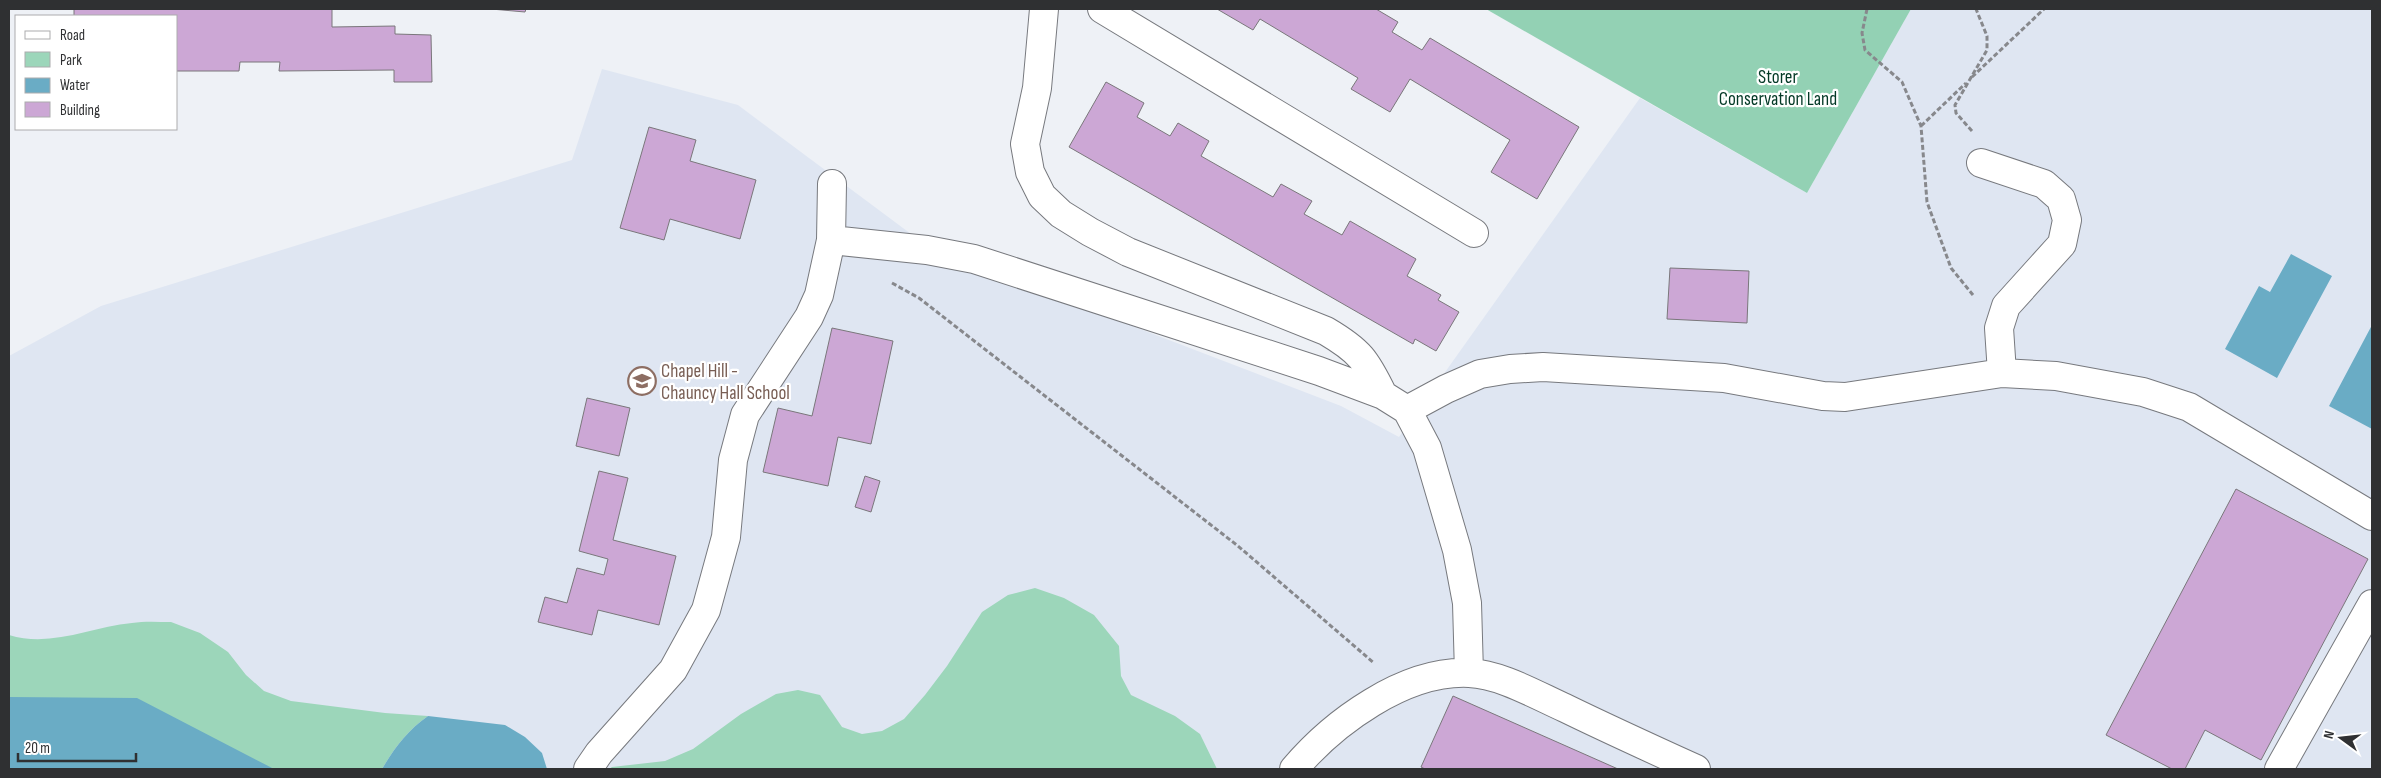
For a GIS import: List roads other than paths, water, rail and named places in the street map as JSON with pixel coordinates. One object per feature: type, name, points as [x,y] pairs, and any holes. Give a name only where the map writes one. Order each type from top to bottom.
[{"type":"lane","points":[[1044,9],[1037,88],[1026,144],[1030,172],[1042,196],[1061,214],[1128,252],[1168,270],[1326,331],[1351,346],[1370,366],[1383,396]]},
{"type":"lane","points":[[1102,9],[1474,233]]},
{"type":"lane","points":[[1981,163],[2044,184],[2061,199],[2067,220],[2062,244],[2006,306],[1999,328],[2002,373]]},
{"type":"lane","points":[[588,769],[599,753],[673,670],[706,610],[726,537],[733,460],[745,415],[809,317],[819,295],[832,240],[832,184]]},
{"type":"lane","points":[[832,240],[928,250],[974,259],[1310,368],[1383,396],[1407,410],[1427,448],[1457,550],[1468,603],[1469,672]]},
{"type":"lane","points":[[1407,410],[1446,389],[1480,374],[1535,367],[1724,378],[1823,396],[1845,397],[2002,373],[2056,376],[2143,392],[2168,399],[2207,417],[2372,516]]},
{"type":"lane","points":[[2279,769],[2372,604]]},
{"type":"lane","points":[[1294,769],[1314,745],[1364,708],[1402,688],[1432,676],[1469,672],[1508,682],[1696,769]]},
{"type":"water","points":[[2291,254],[2332,276],[2277,378],[2225,349],[2259,286],[2270,292]]},
{"type":"water","points":[[2372,325],[2372,429],[2329,406]]},
{"type":"water","points":[[9,697],[137,698],[274,769],[9,769]]},
{"type":"water","points":[[428,716],[505,725],[525,737],[542,753],[547,769],[382,769],[402,740]]},
{"type":"place","name":"Chapel Hill - Chauncy Hall School","points":[[642,381]]},
{"type":"park label","name":"Storer Conservation Land","points":[[1778,87]]}]
